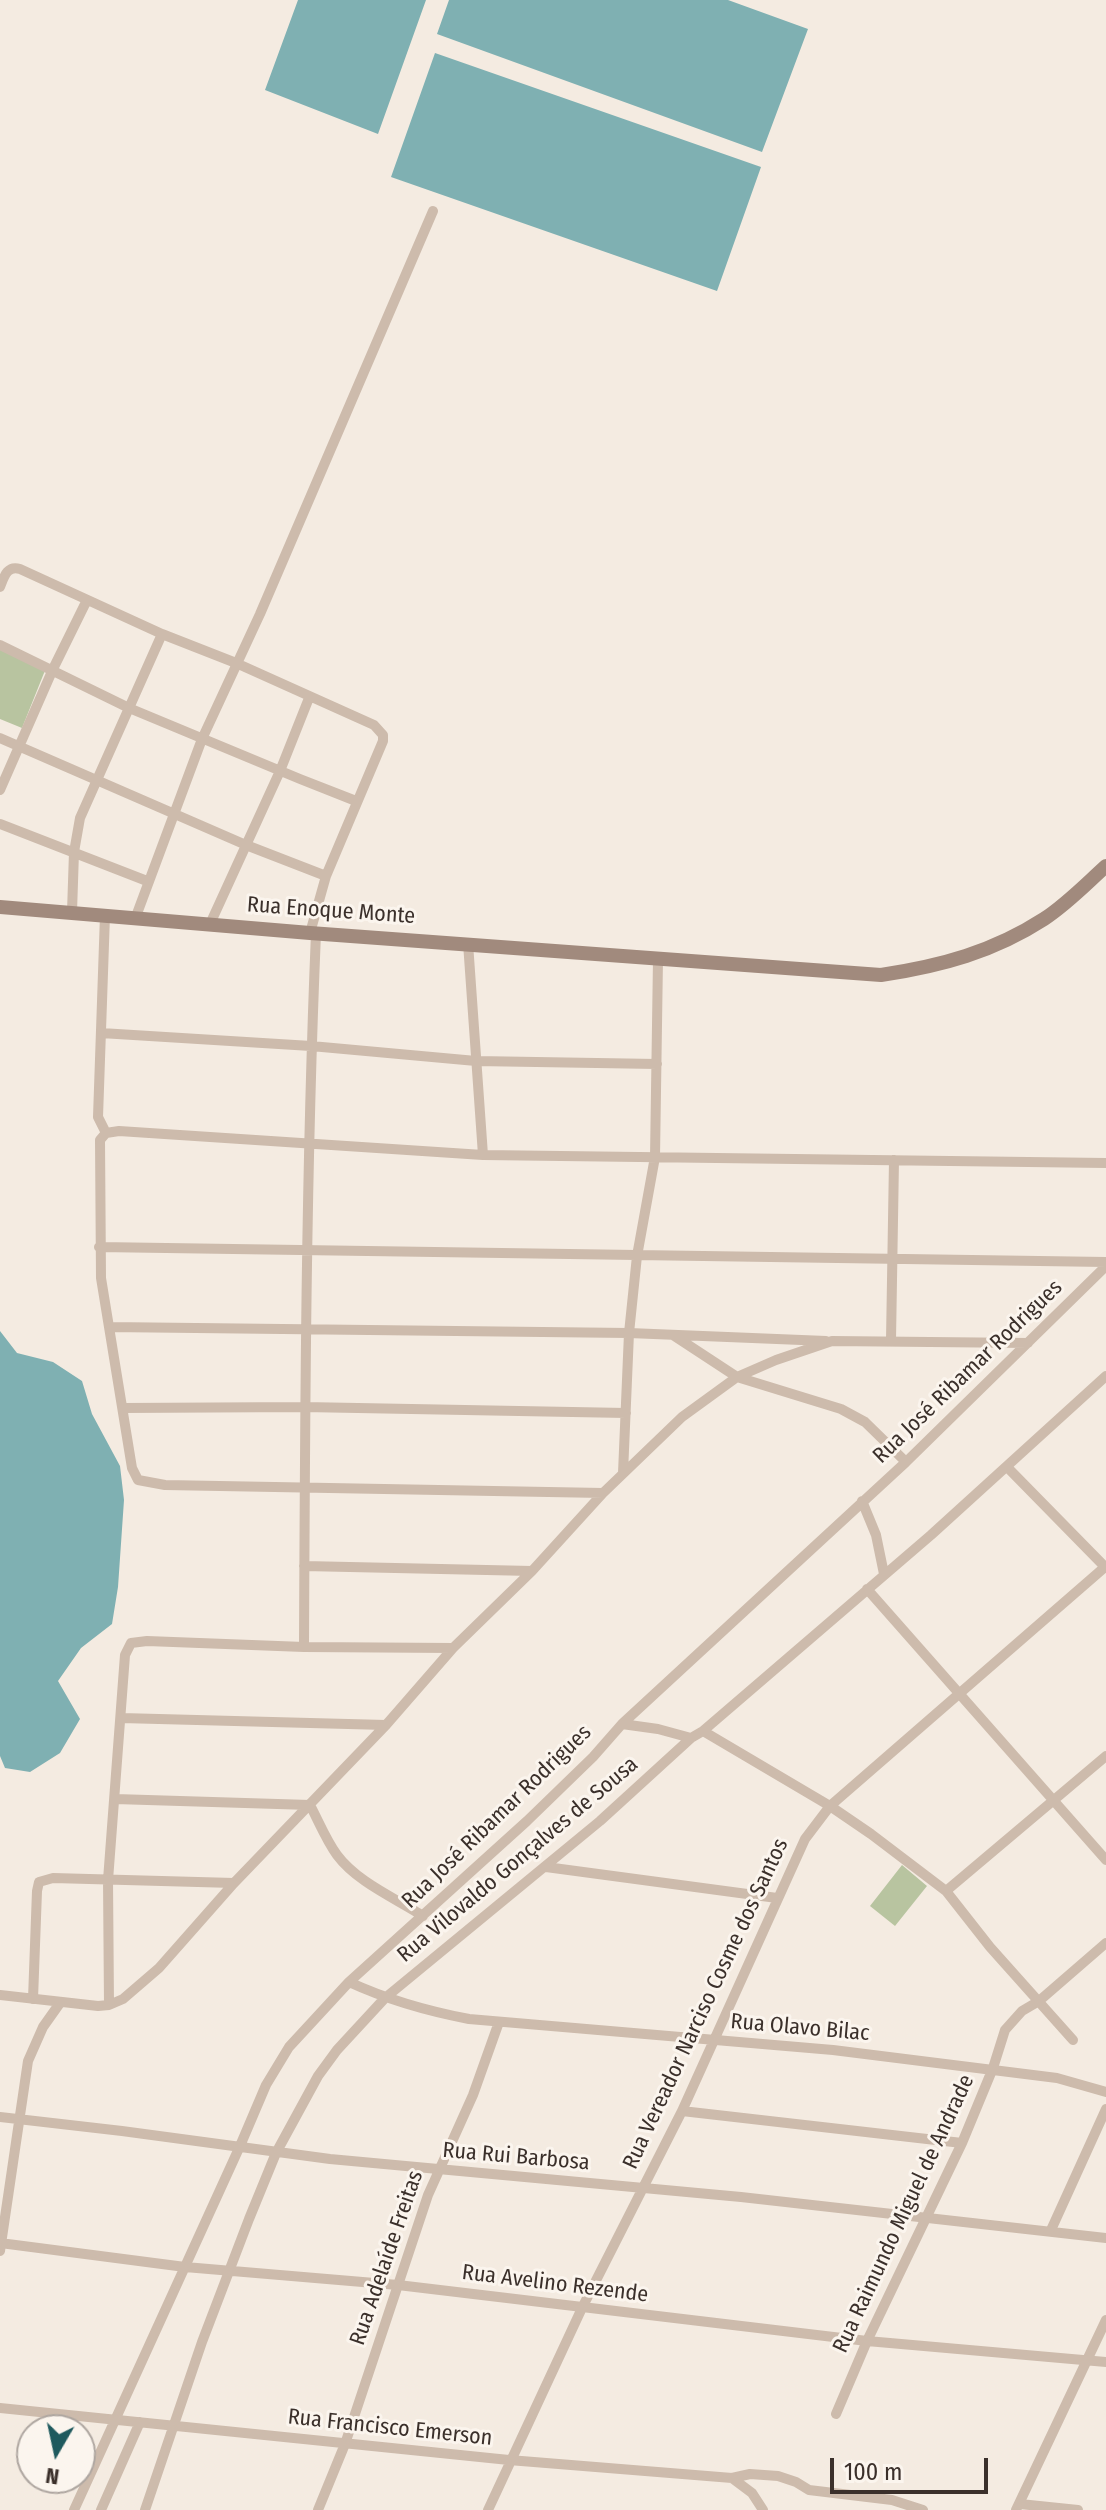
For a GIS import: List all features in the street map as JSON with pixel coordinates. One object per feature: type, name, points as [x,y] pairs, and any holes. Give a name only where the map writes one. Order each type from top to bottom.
[{"type":"main road","name":"Rua Enoque Monte","points":[[0,907],[881,975],[932,967],[991,948],[1026,930],[1065,903],[1106,866]]},
{"type":"street","points":[[135,919],[202,739],[260,614],[433,211]]},
{"type":"street","points":[[0,587],[7,572],[16,568],[374,725],[383,735],[326,876],[313,933],[304,1407],[304,1647]]},
{"type":"street","points":[[0,790],[87,600]]},
{"type":"street","points":[[72,912],[74,852],[80,818],[162,634]]},
{"type":"street","points":[[0,645],[129,708],[356,801]]},
{"type":"street","points":[[210,924],[280,771],[309,698]]},
{"type":"street","points":[[0,738],[246,845],[326,876]]},
{"type":"street","points":[[0,824],[147,881]]},
{"type":"street","points":[[105,915],[98,1117],[106,1133]]},
{"type":"street","points":[[468,943],[483,1155]]},
{"type":"street","points":[[623,1473],[629,1333],[637,1256],[655,1157],[658,959]]},
{"type":"street","points":[[101,1033],[311,1046],[476,1061],[657,1064]]},
{"type":"street","points":[[106,1133],[119,1131],[483,1155],[1106,1163]]},
{"type":"street","points":[[106,1133],[99,1145],[101,1278],[132,1468],[138,1480],[165,1485],[603,1493]]},
{"type":"street","points":[[891,1340],[894,1160]]},
{"type":"street","points":[[99,1247],[1106,1264]]},
{"type":"street","name":"Rua José Ribamar Rodrigues","points":[[74,2510],[280,2059],[349,1982],[538,1810],[622,1724],[906,1462],[1106,1264]]},
{"type":"street","points":[[109,1327],[629,1333],[832,1341],[1028,1343]]},
{"type":"street","points":[[672,1334],[737,1377],[841,1409],[865,1422],[906,1462]]},
{"type":"street","points":[[0,1995],[60,2003],[109,2005],[123,1999],[159,1968],[234,1883],[386,1725],[453,1648],[532,1571],[603,1493],[682,1417],[737,1377],[832,1341]]},
{"type":"street","name":"Rua Vilovaldo Gonçalves de Sousa","points":[[145,2510],[230,2270],[276,2153],[318,2076],[337,2050],[385,1998],[546,1867],[691,1738],[703,1731],[1007,1467],[1106,1376]]},
{"type":"street","points":[[123,1408],[304,1407],[626,1413]]},
{"type":"street","points":[[1007,1467],[1106,1567]]},
{"type":"street","points":[[862,1501],[876,1535],[884,1574]]},
{"type":"street","points":[[304,1566],[532,1571]]},
{"type":"street","name":"Rua Vereador Narciso Cosme dos Santos","points":[[488,2510],[582,2308],[682,2111],[805,1839],[830,1806],[1106,1567]]},
{"type":"street","points":[[867,1589],[1106,1860]]},
{"type":"street","points":[[109,2005],[108,1880],[127,1648],[136,1641],[453,1648]]},
{"type":"street","points":[[121,1718],[386,1725]]},
{"type":"street","points":[[622,1724],[691,1738]]},
{"type":"street","points":[[703,1731],[830,1806],[946,1891],[990,1947],[1073,2040]]},
{"type":"street","points":[[946,1891],[1106,1756]]},
{"type":"street","points":[[115,1799],[310,1805]]},
{"type":"street","points":[[310,1805],[345,1864],[423,1916]]},
{"type":"street","points":[[546,1867],[777,1898]]},
{"type":"street","points":[[33,1999],[39,1882],[53,1878],[234,1883]]},
{"type":"street","points":[[1039,2001],[1106,1943]]},
{"type":"street","name":"Rua Olavo Bilac","points":[[349,1982],[385,1998],[433,2012],[499,2022],[833,2050],[993,2068],[1070,2081],[1106,2092]]},
{"type":"street","name":"Rua Raimundo Miguel de Andrade","points":[[836,2414],[867,2341],[962,2143],[1005,2030],[1022,2011],[1039,2001]]},
{"type":"street","points":[[0,2251],[28,2061],[43,2027],[60,2003]]},
{"type":"street","name":"Rua Adelaíde Freitas","points":[[318,2510],[345,2444],[438,2171],[473,2095],[499,2022]]},
{"type":"street","points":[[1051,2230],[1106,2109]]},
{"type":"street","points":[[682,2111],[962,2143]]},
{"type":"street","name":"Rua Rui Barbosa","points":[[0,2117],[438,2171],[642,2188],[1106,2238]]},
{"type":"street","name":"Rua Avelino Rezende","points":[[0,2243],[185,2267],[398,2285],[867,2341],[1106,2362]]},
{"type":"street","points":[[1078,2510],[1018,2507],[1106,2320]]},
{"type":"street","name":"Rua Francisco Emerson","points":[[0,2408],[509,2460],[732,2478],[750,2474],[778,2476],[809,2490],[892,2500],[923,2510]]},
{"type":"street","points":[[101,2510],[140,2422]]},
{"type":"street","points":[[732,2478],[752,2493],[763,2510]]},
{"type":"green space","points":[[0,649],[46,668],[22,728],[0,719]]},
{"type":"green space","points":[[902,1865],[927,1886],[895,1926],[870,1906]]},
{"type":"water","points":[[298,0],[426,0],[378,134],[265,90]]},
{"type":"water","points":[[449,0],[728,0],[808,29],[762,152],[437,34]]},
{"type":"water","points":[[435,53],[761,167],[717,291],[391,177]]},
{"type":"water","points":[[0,1331],[17,1353],[53,1362],[82,1381],[92,1414],[120,1466],[124,1500],[118,1587],[112,1624],[81,1648],[58,1681],[80,1719],[60,1753],[30,1772],[5,1768],[0,1756]]}]
